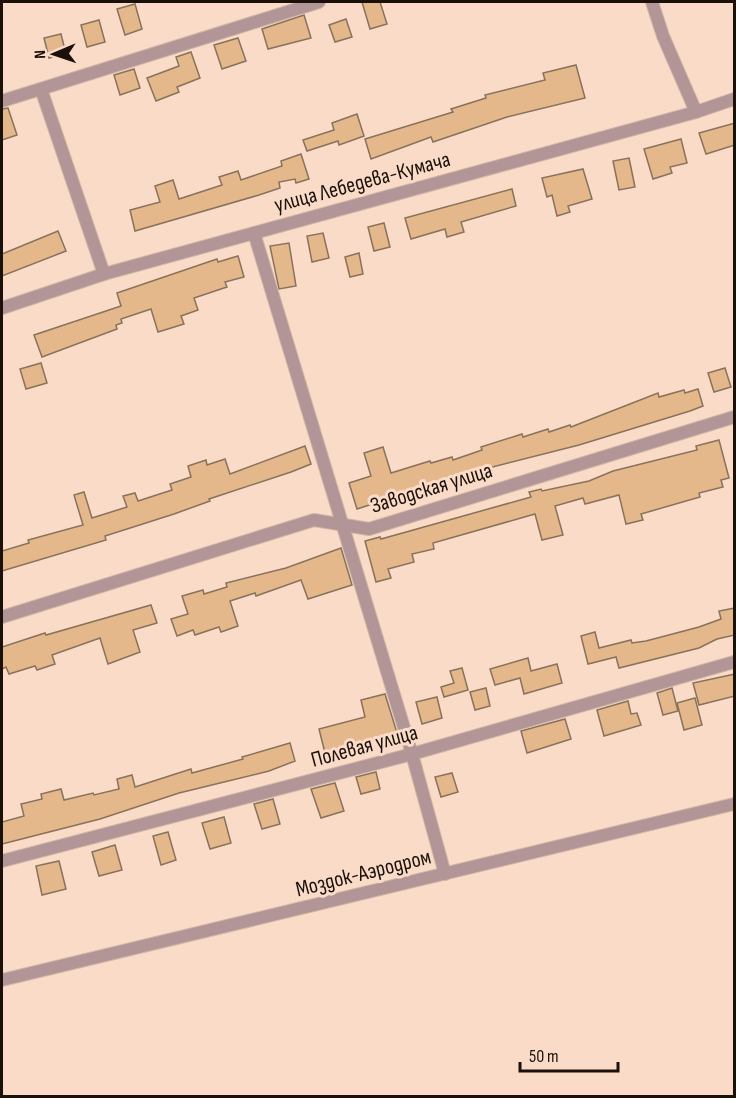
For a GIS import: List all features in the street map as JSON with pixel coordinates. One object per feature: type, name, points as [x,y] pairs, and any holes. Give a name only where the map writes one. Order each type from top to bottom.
[{"type":"street","points":[[2,101],[319,2]]},
{"type":"street","points":[[652,2],[663,36],[696,112]]},
{"type":"street","points":[[41,89],[104,274]]},
{"type":"street","name":"улица Лебедева-Кумача","points":[[2,308],[104,274],[696,112],[735,99]]},
{"type":"street","points":[[254,233],[412,754],[445,874]]},
{"type":"street","name":"Заводская улица","points":[[2,617],[315,520],[369,529],[735,417]]},
{"type":"street","name":"Полевая улица","points":[[2,861],[412,754],[735,662]]},
{"type":"street","name":"Моздок-Аэродром","points":[[2,980],[735,804]]},
{"type":"building","points":[[362,2],[380,2],[387,24],[370,29]]},
{"type":"building","points":[[135,4],[142,29],[125,35],[117,9]]},
{"type":"building","points":[[304,15],[311,38],[268,49],[262,29]]},
{"type":"building","points":[[346,19],[352,37],[335,42],[329,25]]},
{"type":"building","points":[[99,20],[105,42],[87,47],[81,25]]},
{"type":"building","points":[[61,34],[66,54],[49,58],[44,38]]},
{"type":"building","points":[[238,38],[246,61],[222,69],[214,45]]},
{"type":"building","points":[[191,52],[200,78],[177,87],[179,92],[156,101],[147,78],[179,66],[176,57]]},
{"type":"building","points":[[576,65],[585,98],[507,117],[433,142],[431,137],[371,159],[365,139],[453,112],[451,109],[486,98],[485,95],[545,80],[543,73]]},
{"type":"building","points":[[134,69],[140,88],[120,95],[114,75]]},
{"type":"building","points":[[8,108],[17,135],[2,140],[2,109]]},
{"type":"building","points":[[357,114],[364,136],[339,145],[338,141],[307,151],[303,140],[334,130],[332,123]]},
{"type":"building","points":[[735,123],[735,145],[706,154],[699,133]]},
{"type":"building","points":[[681,139],[687,163],[670,167],[672,173],[653,179],[644,149]]},
{"type":"building","points":[[301,154],[309,179],[296,183],[295,179],[279,182],[280,188],[135,231],[130,210],[160,202],[155,186],[173,180],[179,199],[222,185],[219,177],[238,171],[241,180],[282,166],[281,161]]},
{"type":"building","points":[[629,158],[635,187],[619,190],[613,161]]},
{"type":"building","points":[[583,169],[592,199],[568,206],[570,212],[557,216],[552,195],[547,197],[542,178]]},
{"type":"building","points":[[512,189],[516,206],[461,222],[464,232],[447,237],[445,229],[411,239],[405,218]]},
{"type":"building","points":[[384,223],[390,247],[374,251],[368,227]]},
{"type":"building","points":[[58,231],[66,251],[2,276],[2,254]]},
{"type":"building","points":[[323,233],[329,258],[312,262],[307,236]]},
{"type":"building","points":[[289,243],[296,286],[279,289],[270,246]]},
{"type":"building","points":[[359,253],[363,274],[350,277],[345,257]]},
{"type":"building","points":[[238,256],[244,277],[225,282],[227,287],[194,298],[198,310],[181,316],[184,324],[158,332],[151,309],[121,319],[122,323],[116,325],[117,329],[42,357],[34,335],[121,306],[117,293],[217,259],[218,262]]},
{"type":"building","points":[[41,363],[47,383],[26,389],[20,369]]},
{"type":"building","points":[[725,368],[731,387],[714,392],[708,373]]},
{"type":"building","points":[[698,389],[703,406],[690,411],[579,445],[465,474],[357,509],[349,483],[371,476],[364,453],[383,447],[391,473],[430,461],[431,463],[452,457],[453,460],[482,450],[481,447],[522,434],[523,437],[548,429],[549,432],[570,425],[571,427],[658,393],[659,397],[684,390],[685,393]]},
{"type":"building","points":[[719,440],[729,478],[721,480],[723,487],[699,493],[700,497],[641,514],[643,520],[626,524],[619,495],[585,504],[583,498],[555,506],[563,535],[542,540],[535,514],[433,543],[434,549],[412,554],[414,562],[388,569],[391,578],[376,582],[365,541],[380,537],[381,539],[531,497],[529,492],[589,481],[613,471],[697,450],[696,446]]},
{"type":"building","points":[[305,446],[311,464],[209,499],[210,501],[174,514],[105,536],[106,540],[2,571],[2,551],[29,543],[28,540],[83,525],[74,495],[84,492],[92,518],[127,507],[123,496],[135,493],[138,501],[172,490],[170,484],[191,477],[188,466],[206,460],[207,465],[225,459],[230,474]]},
{"type":"building","points":[[341,548],[352,585],[308,599],[301,580],[256,596],[255,593],[230,601],[238,626],[221,632],[219,627],[195,635],[193,630],[177,636],[171,619],[188,614],[182,596],[203,590],[204,594],[227,587],[226,583],[286,568]]},
{"type":"building","points":[[151,605],[157,623],[133,630],[140,652],[108,664],[100,638],[52,655],[55,664],[37,670],[35,666],[9,674],[6,667],[2,669],[2,647],[45,633],[46,635]]},
{"type":"building","points":[[735,608],[735,635],[717,639],[699,648],[619,668],[616,657],[588,664],[581,636],[595,632],[599,648],[631,640],[632,643],[646,641],[721,619],[719,611]]},
{"type":"building","points":[[528,658],[531,671],[557,664],[562,683],[524,694],[520,678],[495,685],[490,669]]},
{"type":"building","points":[[462,668],[468,690],[444,697],[441,687],[454,683],[450,671]]},
{"type":"building","points":[[735,674],[735,696],[699,705],[693,683]]},
{"type":"building","points":[[486,688],[490,706],[475,710],[470,692]]},
{"type":"building","points":[[672,688],[678,711],[663,715],[657,693]]},
{"type":"building","points":[[385,694],[397,733],[325,753],[319,729],[365,717],[361,700]]},
{"type":"building","points":[[437,697],[442,718],[422,724],[416,702]]},
{"type":"building","points":[[695,698],[702,725],[684,730],[677,703]]},
{"type":"building","points":[[628,701],[631,714],[637,713],[641,725],[604,736],[597,710]]},
{"type":"building","points":[[565,719],[571,739],[527,753],[521,731]]},
{"type":"building","points":[[290,743],[295,761],[269,771],[179,793],[100,819],[2,844],[2,822],[24,816],[21,804],[42,799],[41,794],[61,789],[64,800],[93,793],[94,795],[119,789],[117,779],[132,775],[135,787],[191,769],[192,773],[243,759],[242,757]]},
{"type":"building","points":[[376,772],[380,789],[361,794],[356,777]]},
{"type":"building","points":[[452,773],[458,792],[441,797],[435,777]]},
{"type":"building","points":[[335,783],[344,811],[321,818],[311,789]]},
{"type":"building","points":[[273,799],[280,824],[262,829],[254,804]]},
{"type":"building","points":[[224,817],[231,843],[210,849],[202,823]]},
{"type":"building","points":[[168,832],[176,860],[161,865],[153,836]]},
{"type":"building","points":[[115,845],[122,870],[99,876],[92,852]]},
{"type":"building","points":[[59,861],[66,889],[42,895],[36,866]]}]
